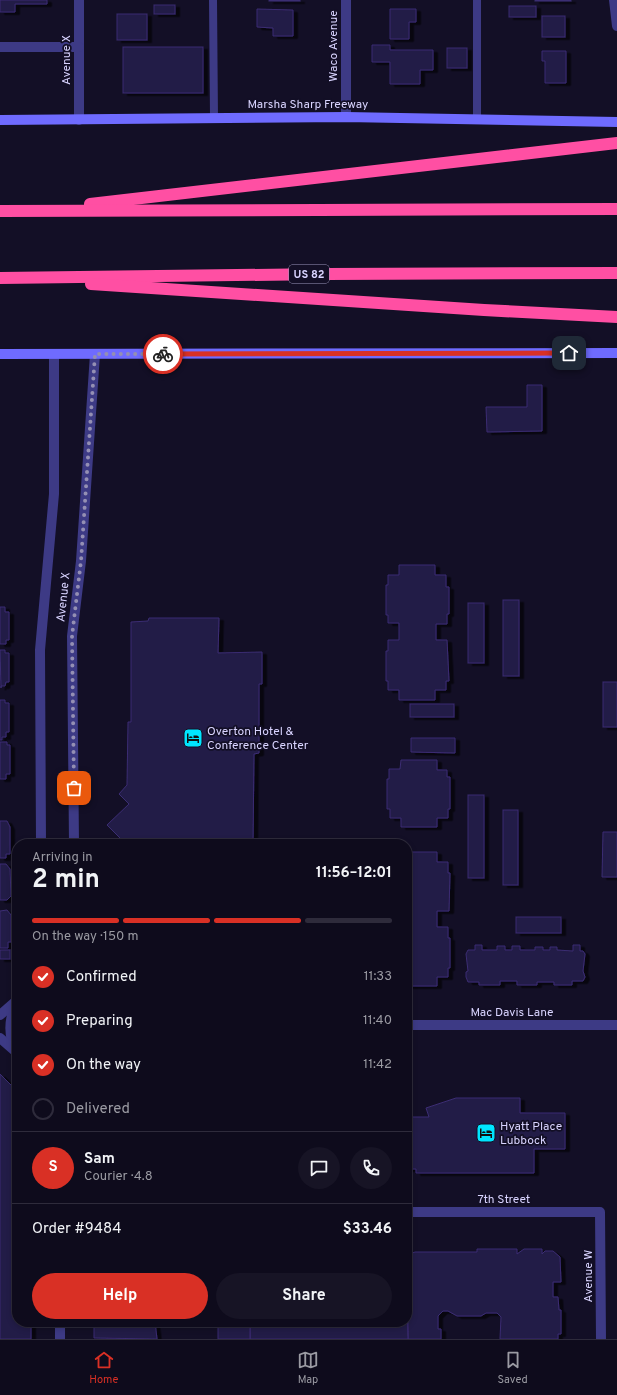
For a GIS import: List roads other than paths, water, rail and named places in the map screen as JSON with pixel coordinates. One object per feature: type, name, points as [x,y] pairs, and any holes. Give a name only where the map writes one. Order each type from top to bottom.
[{"type":"highway","points":[[29,211],[617,143]]},
{"type":"highway","points":[[0,211],[617,209]]},
{"type":"highway","name":"US 82","points":[[1,278],[326,274],[617,273]]},
{"type":"highway","points":[[1,278],[484,310],[617,317]]},
{"type":"main road","name":"Marsha Sharp Freeway","points":[[0,120],[346,117],[617,122]]},
{"type":"main road","points":[[0,354],[617,353]]},
{"type":"street","name":"Avenue X","points":[[79,0],[79,120]]},
{"type":"street","name":"Waco Avenue","points":[[346,0],[346,117]]},
{"type":"street","points":[[614,0],[617,26]]},
{"type":"street","points":[[0,47],[79,47]]},
{"type":"street","name":"Avenue X","points":[[41,839],[40,650],[54,494],[54,354]]},
{"type":"street","name":"Avenue X","points":[[74,839],[72,636],[81,561],[95,354]]},
{"type":"street","points":[[0,1015],[12,1005]]},
{"type":"street","points":[[12,1012],[10,1017],[10,1035],[12,1041]]},
{"type":"street","name":"Mac Davis Lane","points":[[412,1025],[617,1025]]},
{"type":"street","points":[[0,1038],[12,1048]]},
{"type":"street","name":"7th Street","points":[[412,1212],[600,1212]]},
{"type":"street","name":"Avenue W","points":[[600,1212],[601,1339]]},
{"type":"street","points":[[60,1327],[60,1339]]},
{"type":"lane","points":[[213,0],[214,118]]},
{"type":"lane","points":[[477,0],[477,119]]},
{"type":"place","name":"Overton Hotel & Conference Center","points":[[193,738]]},
{"type":"place","name":"Hyatt Place Lubbock","points":[[486,1133]]}]
